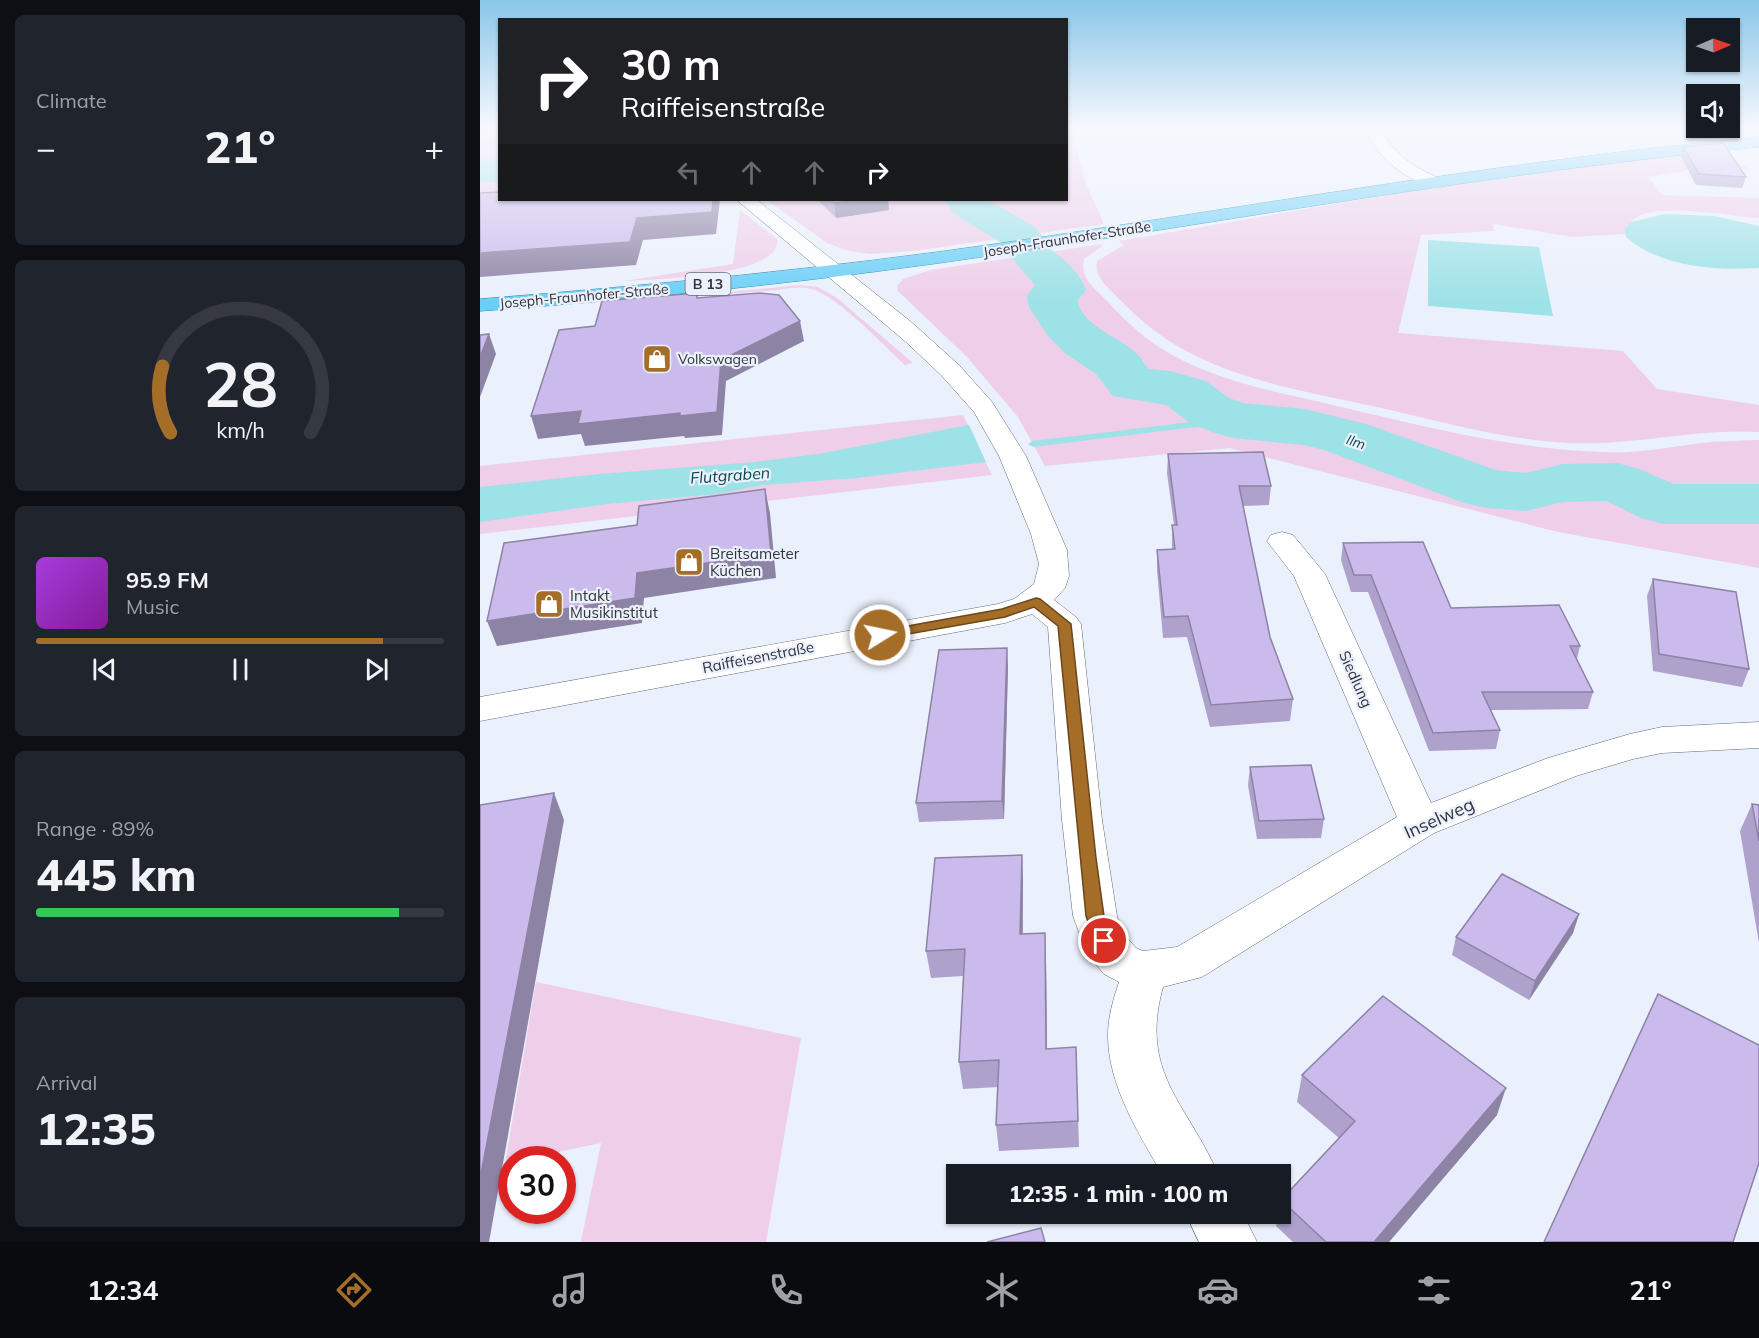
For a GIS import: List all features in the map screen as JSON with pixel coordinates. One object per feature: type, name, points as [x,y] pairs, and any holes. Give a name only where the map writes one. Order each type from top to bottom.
[{"type":"main road","name":"Joseph-Fraunhofer-Straße","points":[[480,305],[591,297],[971,253],[1415,186]]},
{"type":"street","points":[[747,201],[836,269],[949,368],[993,421],[1020,471],[1050,541],[1055,560],[1052,580],[1036,602],[1064,624],[1081,808],[1095,916],[1104,941],[1120,961],[1144,971],[1132,1017],[1137,1072],[1165,1130],[1185,1164]]},
{"type":"street","name":"Siedlung","points":[[1282,541],[1309,574],[1420,823]]},
{"type":"street","name":"Raiffeisenstraße","points":[[480,709],[1005,613],[1036,602]]},
{"type":"street","name":"Inselweg","points":[[1144,971],[1186,964],[1420,823],[1562,767],[1662,740],[1759,735]]},
{"type":"street","points":[[1219,1224],[1229,1242]]},
{"type":"shaded area","points":[[480,186],[498,186],[498,201],[480,207]]},
{"type":"shaded area","points":[[1068,186],[1087,186],[1104,224],[913,251],[869,254],[845,250],[827,243],[768,201],[1068,201]]},
{"type":"shaded area","points":[[1444,186],[1655,186],[1662,195],[1759,198],[1759,218],[1717,213],[1660,211],[1637,217],[1624,229],[1625,234],[1572,237],[1493,224],[1494,231],[1421,235],[1398,333],[1623,351],[1657,389],[1759,405],[1759,432],[1711,432],[1617,442],[1545,441],[1475,430],[1259,380],[1212,363],[1170,342],[1126,306],[1106,286],[1098,272],[1097,261],[1124,245],[1119,241]]},
{"type":"shaded area","points":[[740,210],[777,239],[773,252],[759,261],[712,274],[624,281],[733,264]]},
{"type":"shaded area","points":[[1102,244],[1084,259],[1084,272],[1089,282],[1114,308],[1139,332],[1176,357],[1236,381],[1278,393],[1438,429],[1535,447],[1626,452],[1707,442],[1759,440],[1759,568],[1558,532],[1230,448],[1045,466],[1018,417],[967,357],[898,291],[897,286],[903,279],[931,270]]},
{"type":"shaded area","points":[[800,285],[818,287],[837,298],[913,363],[905,365],[846,310],[822,293],[811,289],[794,288],[636,301]]},
{"type":"shaded area","points":[[963,415],[992,475],[480,534],[480,466]]},
{"type":"shaded area","points":[[536,982],[801,1038],[766,1242],[581,1242],[601,1143],[576,1148],[576,1146],[508,1146]]},
{"type":"water","points":[[1665,214],[1714,216],[1759,226],[1759,268],[1724,269],[1671,261],[1640,247],[1626,237],[1624,229],[1631,222]]},
{"type":"water","points":[[1428,240],[1539,247],[1553,316],[1428,306]]},
{"type":"water","points":[[969,425],[986,462],[857,478],[763,485],[718,494],[607,504],[480,522],[480,487],[600,474],[755,462],[818,454]]},
{"type":"building","points":[[498,192],[498,201],[713,201],[712,212],[637,218],[630,242],[480,253],[480,193]]},
{"type":"building","points":[[697,293],[697,298],[760,293],[779,295],[800,321],[721,360],[717,412],[680,416],[680,413],[578,424],[581,411],[531,416],[559,330],[595,326],[602,301]]},
{"type":"building","points":[[489,334],[480,357],[480,335]]},
{"type":"building","points":[[1263,452],[1271,486],[1239,486],[1270,637],[1293,699],[1211,705],[1188,616],[1164,617],[1157,550],[1175,549],[1172,525],[1177,525],[1168,454]]},
{"type":"building","points":[[765,489],[771,554],[637,573],[635,598],[487,621],[504,543],[637,525],[639,506]]},
{"type":"building","points":[[1423,542],[1451,608],[1559,605],[1580,646],[1570,646],[1593,692],[1482,692],[1500,730],[1433,733],[1371,575],[1354,575],[1343,543]]},
{"type":"building","points":[[1653,579],[1736,592],[1749,669],[1659,654]]},
{"type":"building","points":[[1007,648],[1002,801],[916,803],[939,650]]},
{"type":"building","points":[[1311,765],[1324,819],[1259,821],[1250,767]]},
{"type":"building","points":[[554,793],[480,1179],[480,805]]},
{"type":"building","points":[[1752,804],[1759,805],[1759,841]]},
{"type":"building","points":[[1022,855],[1020,934],[1045,933],[1046,1049],[1076,1047],[1078,1121],[996,1125],[999,1060],[959,1062],[965,949],[926,951],[935,858]]},
{"type":"building","points":[[1502,874],[1579,914],[1535,981],[1456,937]]},
{"type":"building","points":[[1658,994],[1759,1045],[1759,1163],[1733,1242],[1544,1242]]},
{"type":"building","points":[[1383,996],[1506,1088],[1374,1242],[1326,1242],[1291,1209],[1291,1189],[1355,1121],[1302,1075]]},
{"type":"building","points":[[1041,1228],[1045,1242],[987,1242]]},
{"type":"waterway","name":"Ilm","points":[[966,201],[1020,236]]},
{"type":"waterway","name":"Ilm","points":[[1031,255],[1061,284],[1062,290],[1051,296],[1054,307],[1066,325],[1084,343],[1118,365],[1124,376],[1133,384],[1170,388],[1186,393],[1209,410],[1233,420],[1305,427],[1345,437],[1487,489],[1526,492],[1563,483],[1617,482],[1664,504],[1759,504]]},
{"type":"waterway","name":"Flutgraben","points":[[1033,444],[1233,420]]},
{"type":"place","name":"Volkswagen","points":[[657,359]]},
{"type":"place","name":"Breitsameter Küchen","points":[[689,562]]},
{"type":"place","name":"Intakt Musikinstitut","points":[[549,604]]},
{"type":"route","points":[[880,635],[1005,613],[1036,602],[1064,624],[1082,820],[1095,916],[1104,941]]}]
